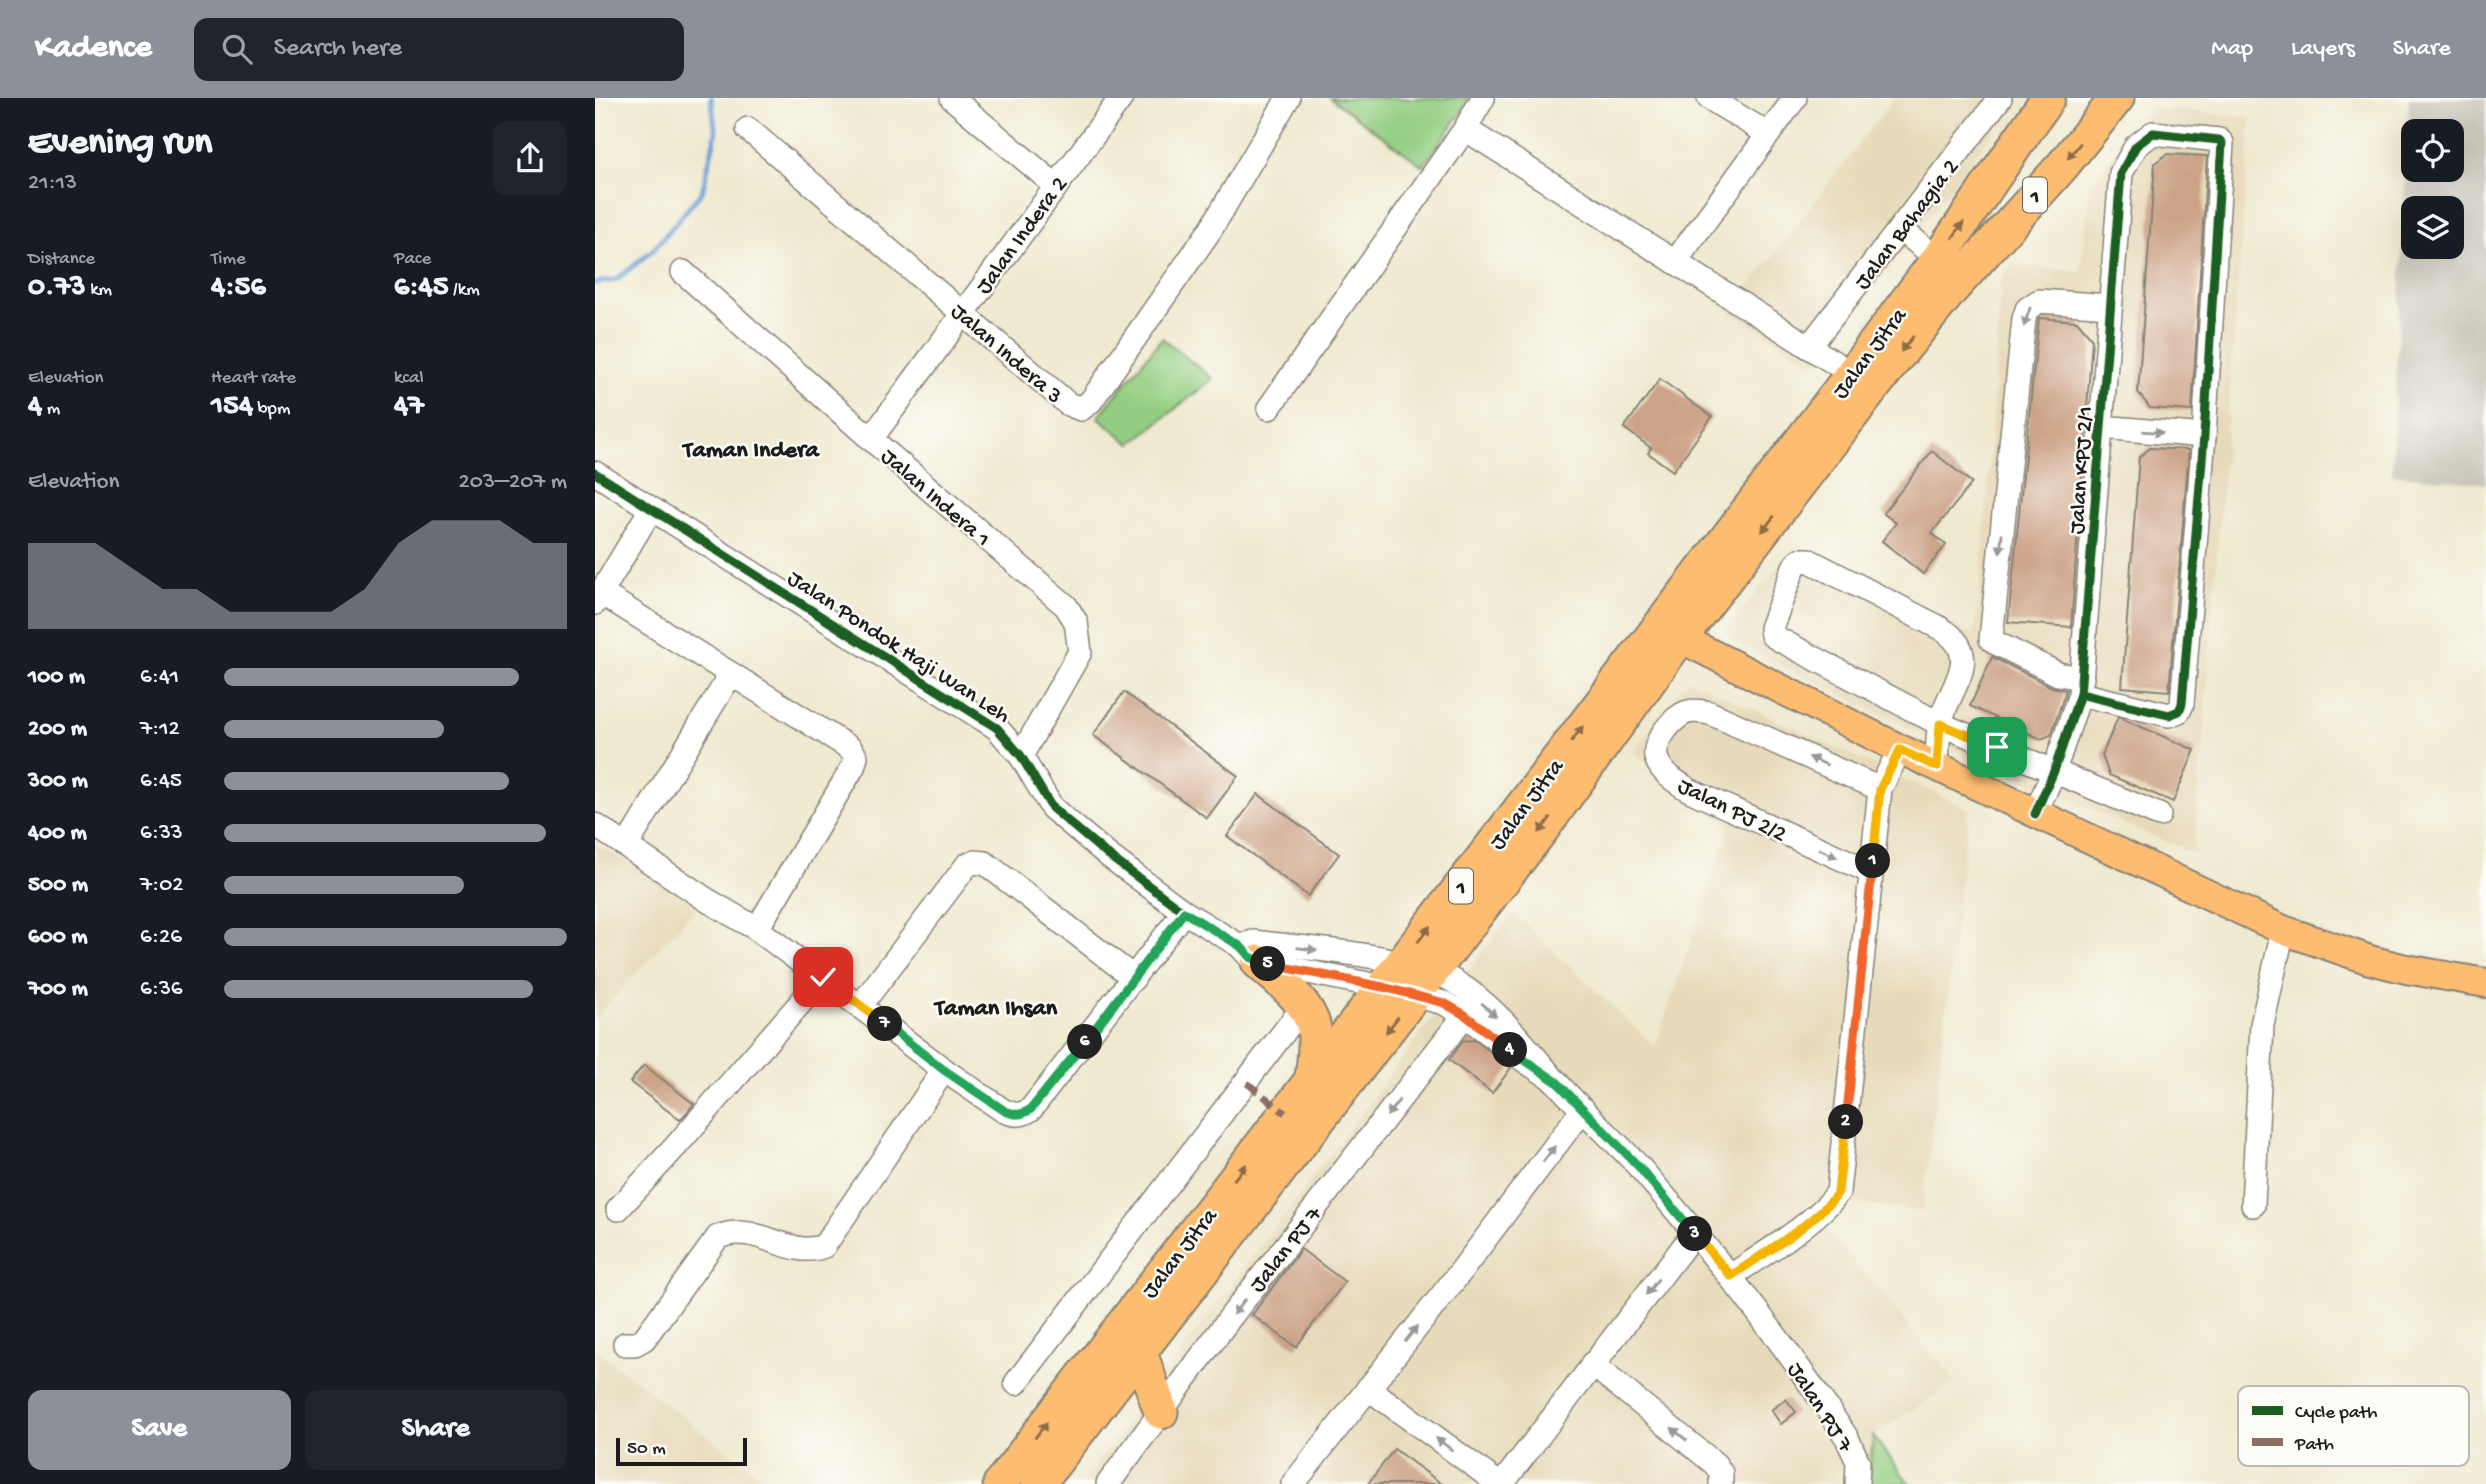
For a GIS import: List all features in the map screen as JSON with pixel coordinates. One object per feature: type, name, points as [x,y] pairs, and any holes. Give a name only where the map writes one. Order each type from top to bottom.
[{"type":"highway","name":"1","points":[[1934,288],[1938,259],[2048,98]]},
{"type":"highway","name":"1","points":[[1934,288],[2063,165],[2115,99]]},
{"type":"highway","name":"Jalan Jitra","points":[[1000,1484],[1852,374],[1934,288]]},
{"type":"highway","name":"Jalan Jitra","points":[[1038,1484],[1543,828],[1934,288]]},
{"type":"highway","points":[[1249,954],[1286,986],[1310,1016],[1316,1041],[1312,1078]]},
{"type":"highway","points":[[1140,1352],[1161,1412]]},
{"type":"main road","points":[[1680,638],[1900,750],[2283,930],[2370,960],[2486,983]]},
{"type":"street","points":[[952,98],[1055,185]]},
{"type":"street","name":"Jalan Indera 2","points":[[871,439],[1121,98]]},
{"type":"street","name":"Jalan Indera 3","points":[[748,129],[1068,404],[1081,409],[1091,401],[1210,229],[1288,98]]},
{"type":"street","points":[[1269,408],[1465,129],[1483,98]]},
{"type":"street","points":[[1709,98],[1768,134]]},
{"type":"street","points":[[1675,262],[1795,98]]},
{"type":"street","name":"Jalan Bahagia 2","points":[[1809,348],[1900,229],[1991,101]]},
{"type":"street","points":[[1465,129],[1852,374]]},
{"type":"street","name":"Jalan KPJ 2/1","points":[[2035,814],[2054,771],[2081,686],[2121,173],[2136,146],[2153,133],[2219,139],[2222,143],[2204,436]]},
{"type":"street","points":[[1900,229],[1938,259]]},
{"type":"street","name":"Jalan Indera 1","points":[[683,272],[871,439],[1066,606],[1076,622],[1080,652],[1021,756]]},
{"type":"street","points":[[2102,428],[2204,436],[2182,704],[2179,711],[2169,715],[2081,686],[1991,639],[2027,310],[2039,301],[2109,306]]},
{"type":"street","name":"Jalan Pondok Haji Wan Leh","points":[[595,473],[997,728],[1021,756],[1052,808],[1109,856],[1184,912],[1249,954],[1392,975],[1425,983]]},
{"type":"street","points":[[651,509],[598,598],[731,674],[850,748],[856,757],[853,767],[757,929]]},
{"type":"street","points":[[1937,767],[1940,724],[1964,662],[1963,651],[1958,643],[1940,628],[1808,559],[1800,560],[1794,567],[1771,628],[1773,635],[1940,724],[2159,815]]},
{"type":"street","points":[[627,845],[731,674]]},
{"type":"street","name":"Jalan PJ 2/2","points":[[1871,872],[1689,790],[1665,772],[1655,756],[1657,746],[1673,721],[1689,712],[1710,713],[1880,789]]},
{"type":"street","points":[[1731,1276],[1801,1227],[1831,1202],[1838,1192],[1880,789],[1900,750]]},
{"type":"street","points":[[595,825],[707,900],[757,929],[944,1070],[1014,1115],[1024,1114],[1031,1109],[1184,912]]},
{"type":"street","points":[[860,1005],[967,865],[975,862],[985,863],[1134,978]]},
{"type":"street","points":[[2253,1205],[2262,1026],[2283,930]]},
{"type":"street","points":[[618,1209],[823,977]]},
{"type":"street","points":[[1425,983],[1456,982],[1486,1006],[1532,1051],[1557,1082]]},
{"type":"street","points":[[1425,983],[1444,1003],[1465,1015],[1557,1082]]},
{"type":"street","points":[[1016,1383],[1303,1007]]},
{"type":"street","name":"Jalan PJ 7","points":[[1108,1484],[1229,1319],[1465,1015]]},
{"type":"street","points":[[625,1343],[635,1344],[644,1339],[718,1237],[728,1233],[741,1233],[775,1240],[801,1250],[813,1251],[824,1246],[944,1070]]},
{"type":"street","name":"Jalan PJ 7","points":[[1557,1082],[1639,1167],[1731,1276],[1847,1438],[1858,1462],[1857,1484]]},
{"type":"street","points":[[1293,1484],[1456,1277],[1583,1109]]},
{"type":"street","points":[[1368,1388],[1501,1484],[1694,1233]]},
{"type":"street","points":[[1593,1364],[1715,1464],[1721,1473],[1721,1484]]},
{"type":"shaded area","points":[[1894,98],[2019,98],[1815,365],[1730,312]]},
{"type":"shaded area","points":[[2409,98],[2486,98],[2486,484],[2392,474],[2402,259],[2464,259],[2464,196],[2405,196],[2405,182],[2464,182],[2464,119],[2408,119]]},
{"type":"shaded area","points":[[2151,108],[2251,117],[2194,854],[1964,754],[1734,642],[1726,630],[1794,547],[1974,635],[1979,603],[2001,278],[2013,264],[2081,272],[2090,184]]},
{"type":"shaded area","points":[[1688,679],[1969,809],[1923,1212],[1848,1202],[1823,1226],[1956,1382],[1873,1436],[1868,1484],[1081,1484],[1513,912],[1655,1047],[1730,826],[1633,752]]},
{"type":"shaded area","points":[[595,844],[700,904],[595,1018]]},
{"type":"shaded area","points":[[595,1349],[770,1484],[595,1484]]},
{"type":"green space","points":[[1330,98],[1469,98],[1423,166]]},
{"type":"green space","points":[[1162,338],[1213,379],[1131,444],[1098,417]]},
{"type":"green space","points":[[1873,1436],[1910,1484],[1868,1484]]},
{"type":"building","points":[[2167,154],[2207,156],[2192,411],[2150,408],[2138,392],[2155,163]]},
{"type":"building","points":[[2039,318],[2077,321],[2092,339],[2071,627],[2008,622]]},
{"type":"building","points":[[1660,379],[1712,417],[1673,471],[1648,453],[1651,448],[1624,428]]},
{"type":"building","points":[[2150,448],[2189,450],[2169,691],[2122,687],[2139,457]]},
{"type":"building","points":[[1932,451],[1972,483],[1932,533],[1946,545],[1923,574],[1882,541],[1896,523],[1883,513]]},
{"type":"building","points":[[1992,657],[2052,687],[2066,690],[2051,735],[2041,739],[1970,706]]},
{"type":"building","points":[[1124,692],[1238,776],[1207,818],[1093,735]]},
{"type":"building","points":[[2118,717],[2195,750],[2173,802],[2109,775],[2102,755]]},
{"type":"building","points":[[1258,794],[1339,854],[1308,896],[1227,836]]},
{"type":"building","points":[[1475,1040],[1511,1068],[1492,1093],[1449,1060],[1463,1041]]},
{"type":"building","points":[[644,1065],[694,1104],[680,1120],[630,1082]]},
{"type":"building","points":[[1301,1249],[1345,1282],[1296,1347],[1252,1315]]},
{"type":"building","points":[[1786,1399],[1796,1412],[1781,1424],[1771,1410]]},
{"type":"building","points":[[1394,1449],[1442,1484],[1368,1484]]},
{"type":"waterway","points":[[595,283],[616,280],[653,250],[702,192],[716,133],[711,98]]},
{"type":"marked path","points":[[1247,1083],[1285,1113]]},
{"type":"cycle path","points":[[2035,814],[2054,771],[2080,694],[2121,173],[2136,146],[2153,133],[2219,140],[2222,143],[2204,436],[2182,704],[2179,711],[2169,715],[2080,694]]},
{"type":"cycle path","points":[[595,473],[997,728],[1021,756],[1052,808],[1109,856],[1184,912],[1240,946],[1250,957],[1258,962],[1383,987],[1444,1003],[1465,1015],[1557,1082]]},
{"type":"district","name":"Taman Indera","points":[[751,448]]},
{"type":"district","name":"Taman Ihsan","points":[[996,1006]]},
{"type":"route","points":[[823,977],[944,1070],[1005,1111],[1014,1115],[1024,1114],[1074,1056],[1184,912],[1240,946],[1258,962],[1416,995],[1444,1003],[1465,1015],[1557,1082],[1639,1167],[1731,1276],[1793,1232],[1831,1202],[1838,1192],[1880,789],[1900,750],[1937,767],[1940,724],[1997,747]]}]
